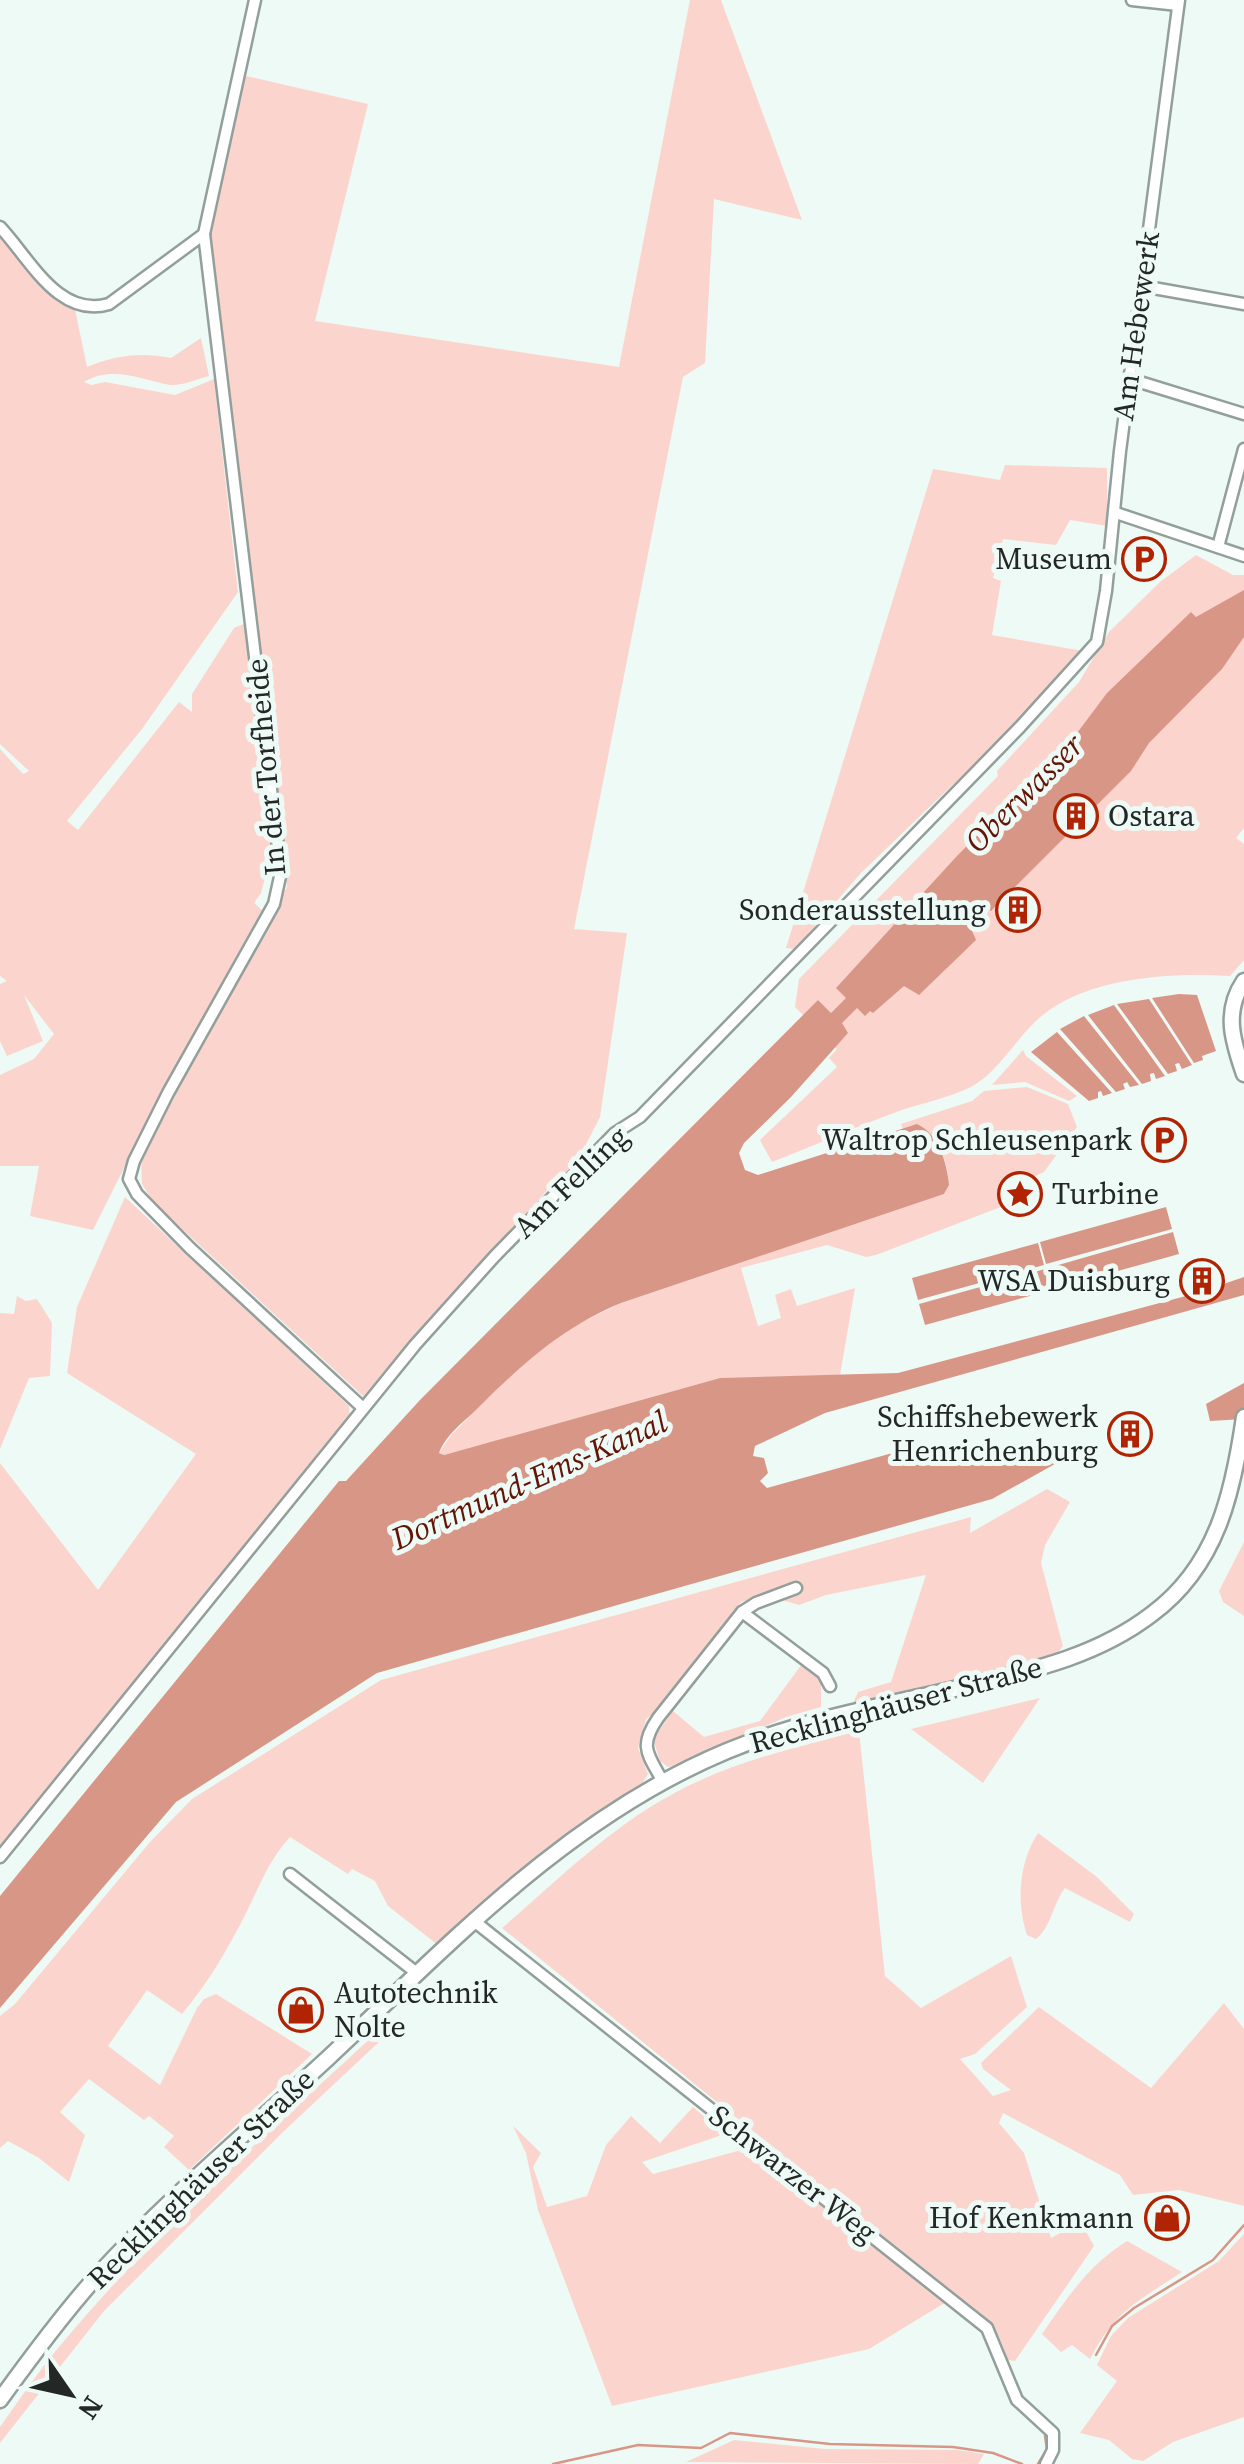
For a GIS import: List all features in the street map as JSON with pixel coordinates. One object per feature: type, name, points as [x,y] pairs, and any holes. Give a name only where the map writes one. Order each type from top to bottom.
[{"type":"main road","points":[[1244,980],[1236,996],[1231,1027],[1244,1074]]},
{"type":"main road","name":"Recklinghäuser Straße","points":[[0,2400],[66,2310],[131,2240],[474,1921],[585,1829],[662,1782],[727,1751],[786,1731],[1030,1671],[1075,1656],[1126,1632],[1177,1593],[1208,1552],[1231,1496],[1243,1424]]},
{"type":"street","points":[[0,228],[58,295],[75,306],[94,309],[109,304],[204,234],[255,0]]},
{"type":"street","name":"Am Hebewerk","points":[[1116,513],[1179,3],[1132,0]]},
{"type":"street","name":"In der Torfheide","points":[[204,234],[282,872],[274,904],[168,1093],[129,1179],[137,1194],[190,1248],[363,1408]]},
{"type":"street","points":[[1142,286],[1244,304]]},
{"type":"street","points":[[1130,380],[1244,414]]},
{"type":"street","points":[[1218,547],[1244,449]]},
{"type":"street","points":[[1116,513],[1244,556]]},
{"type":"street","name":"Am Felling","points":[[0,1857],[363,1408],[494,1256],[616,1132],[640,1117],[792,964],[836,913],[1092,650],[1100,637],[1116,513]]},
{"type":"street","points":[[662,1782],[645,1748],[647,1736],[742,1612],[796,1588]]},
{"type":"street","points":[[742,1612],[823,1673],[830,1686]]},
{"type":"street","points":[[290,1874],[418,1974]]},
{"type":"street","name":"Schwarzer Weg","points":[[474,1921],[987,2328],[1017,2400],[1053,2432],[1053,2450],[1046,2464]]},
{"type":"shaded area","points":[[690,0],[721,0],[802,220],[714,199],[705,363],[683,377],[574,929],[627,933],[600,1117],[576,1164],[548,1189],[365,1398],[153,1202],[142,1184],[141,1156],[287,887],[252,579],[205,256],[246,76],[368,104],[315,321],[619,367]]},
{"type":"shaded area","points":[[0,229],[75,309],[87,367],[129,356],[171,358],[201,338],[209,376],[175,385],[116,374],[84,382],[175,395],[214,379],[238,592],[142,729],[67,821],[78,830],[179,702],[192,712],[192,694],[234,628],[248,622],[271,855],[261,893],[254,903],[262,910],[161,1094],[93,1230],[30,1216],[39,1166],[0,1166],[0,1075],[34,1059],[54,1034],[24,995],[43,1041],[7,1056],[0,1041],[0,984],[7,981],[0,976],[0,749],[23,774],[29,771],[0,744]]},
{"type":"shaded area","points":[[1005,465],[1107,468],[1107,526],[1070,520],[1056,545],[1003,539],[993,578],[1001,581],[992,635],[1083,651],[1025,715],[861,873],[795,949],[786,948],[933,469],[1000,480]]},
{"type":"shaded area","points":[[1196,555],[1233,575],[1244,575],[1244,828],[1236,838],[1244,844],[1244,960],[1230,976],[1154,977],[1076,995],[1035,1022],[997,1066],[971,1087],[772,1162],[760,1140],[837,1067],[829,1058],[837,1049],[795,1007],[799,979],[998,776],[997,771],[1079,682],[1109,632],[1160,582]]},
{"type":"shaded area","points":[[1023,1050],[1077,1096],[1069,1101],[1025,1082],[992,1085]]},
{"type":"shaded area","points":[[1027,1087],[1068,1104],[1077,1127],[1044,1172],[1008,1189],[1011,1203],[876,1255],[866,1257],[827,1245],[741,1268],[758,1326],[781,1318],[775,1295],[791,1289],[797,1306],[855,1288],[840,1375],[720,1378],[444,1455],[439,1453],[451,1435],[526,1360],[570,1328],[621,1303],[944,1194],[947,1167],[939,1147],[920,1125],[903,1129],[901,1124],[972,1101],[984,1091]]},
{"type":"shaded area","points":[[125,1197],[349,1406],[350,1419],[0,1853],[0,1463],[98,1590],[196,1454],[67,1373],[77,1307]]},
{"type":"shaded area","points":[[17,1296],[26,1301],[37,1299],[52,1323],[50,1376],[29,1378],[0,1449],[0,1313],[14,1314]]},
{"type":"shaded area","points":[[1047,1489],[1070,1502],[1045,1545],[1041,1563],[1063,1646],[1054,1657],[853,1703],[858,1692],[891,1682],[926,1575],[826,1595],[799,1605],[771,1593],[741,1602],[646,1719],[638,1748],[648,1774],[642,1784],[531,1861],[438,1945],[388,1906],[375,1881],[352,1869],[348,1874],[290,1837],[271,1864],[217,1965],[182,2014],[147,1990],[108,2046],[160,2085],[197,2008],[204,1999],[216,1994],[312,2054],[189,2170],[164,2147],[174,2136],[149,2116],[144,2120],[89,2079],[60,2112],[85,2135],[69,2182],[39,2158],[8,2141],[0,2148],[0,2016],[15,2004],[150,1842],[192,1799],[381,1680],[971,1517],[970,1533]]},
{"type":"shaded area","points":[[1244,1542],[1244,1616],[1223,1602],[1219,1591]]},
{"type":"shaded area","points":[[802,1664],[821,1677],[821,1707],[786,1717],[674,1766],[660,1761],[653,1739],[673,1711],[704,1737],[760,1721]]},
{"type":"shaded area","points":[[1040,1698],[983,1783],[911,1729]]},
{"type":"shaded area","points":[[859,1731],[885,1976],[921,2008],[1011,1956],[1027,2007],[975,2054],[960,2059],[993,2096],[1011,2090],[983,2069],[981,2063],[1039,2007],[1151,2088],[1224,2003],[1244,2029],[1244,2206],[1179,2190],[1133,2195],[1120,2175],[1003,2113],[999,2123],[1024,2153],[1051,2238],[1081,2222],[1094,2246],[1015,2361],[1008,2360],[989,2322],[956,2296],[869,2349],[612,2406],[538,2210],[526,2153],[513,2126],[541,2153],[533,2167],[547,2207],[587,2196],[606,2145],[631,2116],[660,2143],[693,2107],[725,2134],[642,2162],[653,2174],[745,2149],[774,2167],[791,2162],[502,1928],[604,1840],[671,1795],[739,1765]]},
{"type":"shaded area","points":[[1038,1833],[1097,1877],[1134,1914],[1130,1922],[1065,1888],[1041,1934],[1036,1939],[1027,1935],[1021,1909],[1021,1882]]},
{"type":"shaded area","points":[[374,2035],[380,2041],[104,2311],[0,2443],[0,2427],[95,2305],[211,2186]]},
{"type":"shaded area","points":[[1244,2234],[1244,2417],[1173,2442],[1143,2461],[1132,2459],[1109,2440],[1080,2433],[1117,2381],[1097,2365],[1111,2336],[1128,2318],[1219,2261]]},
{"type":"shaded area","points":[[1127,2241],[1182,2272],[1118,2318],[1090,2359],[1072,2345],[1061,2352],[1042,2334],[1090,2271]]},
{"type":"shaded area","points":[[734,2440],[825,2449],[957,2450],[984,2454],[978,2464],[686,2462]]},
{"type":"water","points":[[1244,590],[1244,637],[1222,669],[1149,743],[1131,771],[991,911],[986,908],[969,924],[976,940],[919,995],[904,986],[873,1013],[865,1016],[857,1008],[842,1023],[848,1033],[744,1143],[739,1153],[745,1170],[758,1175],[917,1124],[931,1135],[940,1150],[949,1185],[944,1194],[621,1303],[580,1323],[527,1362],[456,1429],[439,1453],[444,1455],[720,1378],[898,1373],[1244,1277],[1244,1295],[825,1413],[755,1446],[753,1456],[764,1458],[768,1473],[760,1481],[767,1488],[896,1452],[1050,1447],[1055,1464],[992,1499],[377,1673],[176,1802],[0,2008],[0,1896],[339,1481],[346,1481],[420,1400],[818,1000],[831,1013],[846,998],[836,988],[956,857],[1071,741],[1107,693],[1191,612],[1196,617]]},
{"type":"water","points":[[1197,995],[1216,1051],[1194,1063],[1152,998]]},
{"type":"water","points":[[1149,999],[1192,1065],[1182,1069],[1179,1063],[1175,1064],[1177,1071],[1168,1074],[1117,1004]]},
{"type":"water","points":[[1114,1005],[1165,1076],[1156,1079],[1154,1073],[1150,1074],[1151,1081],[1142,1084],[1088,1015]]},
{"type":"water","points":[[1084,1016],[1139,1085],[1130,1087],[1127,1082],[1123,1084],[1125,1089],[1116,1092],[1060,1029]]},
{"type":"water","points":[[1057,1032],[1112,1093],[1103,1096],[1098,1092],[1098,1098],[1089,1101],[1031,1052]]},
{"type":"water","points":[[1166,1207],[1172,1229],[1046,1264],[1040,1242]]},
{"type":"water","points":[[1173,1232],[1179,1254],[1053,1289],[1048,1268]]},
{"type":"water","points":[[1038,1243],[1044,1265],[918,1300],[912,1278]]},
{"type":"water","points":[[1045,1269],[1051,1290],[925,1325],[919,1304]]},
{"type":"water","points":[[1244,1383],[1244,1419],[1210,1421],[1206,1404]]},
{"type":"waterway","points":[[1096,2355],[1112,2326],[1134,2308],[1213,2260],[1244,2225]]},
{"type":"waterway","points":[[553,2464],[638,2445],[701,2448],[730,2433],[830,2444],[953,2447],[993,2453],[1022,2464]]},
{"type":"waterway","points":[[1038,2464],[1047,2449],[1045,2436]]},
{"type":"place","name":"Museum","points":[[1144,559]]},
{"type":"place","name":"Ostara","points":[[1076,816]]},
{"type":"place","name":"Sonderausstellung","points":[[1018,910]]},
{"type":"place","name":"Waltrop Schleusenpark","points":[[1164,1140]]},
{"type":"place","name":"Turbine","points":[[1020,1194]]},
{"type":"place","name":"WSA Duisburg","points":[[1202,1281]]},
{"type":"place","name":"Schiffshebewerk Henrichenburg","points":[[1130,1434]]},
{"type":"place","name":"Autotechnik Nolte","points":[[301,2010]]},
{"type":"place","name":"Hof Kenkmann","points":[[1167,2218]]},
{"type":"water label","name":"Oberwasser","points":[[1024,793]]},
{"type":"water label","name":"Dortmund-Ems-Kanal","points":[[529,1480]]}]
